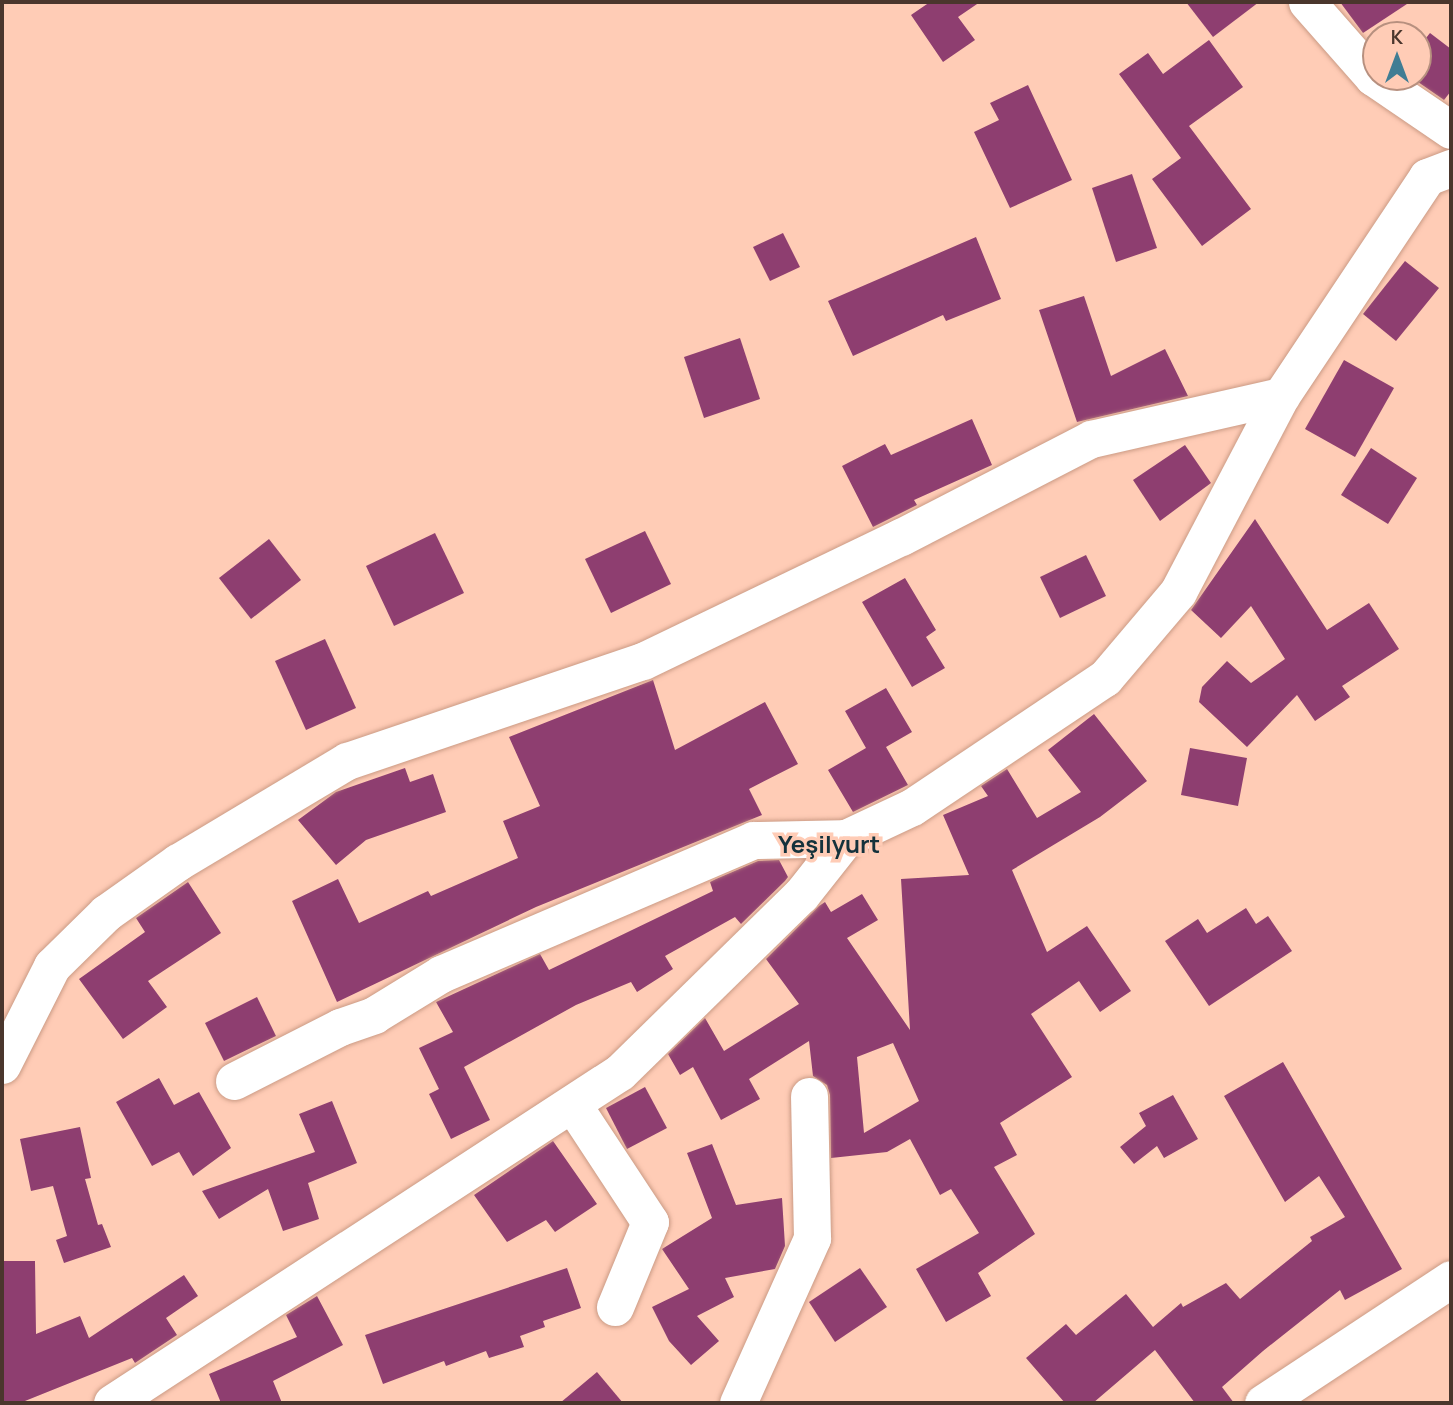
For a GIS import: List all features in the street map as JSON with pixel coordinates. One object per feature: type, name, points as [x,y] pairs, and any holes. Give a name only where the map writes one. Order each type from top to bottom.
[{"type":"street","points":[[1307,2],[1373,77],[1449,120]]},
{"type":"street","points":[[234,1081],[340,1027],[374,1015],[441,974],[753,840],[846,838],[912,807],[1105,678],[1178,592],[1281,396],[1427,177],[1451,168]]},
{"type":"street","points":[[2,1065],[52,966],[106,913],[178,862],[347,761],[643,661],[901,537],[1091,439],[1281,396]]},
{"type":"street","points":[[112,1403],[572,1105],[639,1053],[801,895],[846,838]]},
{"type":"street","points":[[738,1403],[812,1238],[809,1097]]},
{"type":"street","points":[[572,1105],[650,1222],[615,1307]]},
{"type":"street","points":[[1263,1403],[1451,1279]]},
{"type":"building","points":[[930,2],[980,2],[958,17],[975,40],[943,62],[911,15]]},
{"type":"building","points":[[1186,2],[1259,2],[1213,37]]},
{"type":"building","points":[[1340,2],[1410,2],[1381,21],[1362,21],[1362,32]]},
{"type":"building","points":[[1432,35],[1451,49],[1451,91],[1444,100],[1431,91]]},
{"type":"building","points":[[1209,40],[1243,87],[1189,126],[1251,209],[1202,246],[1152,179],[1181,158],[1119,74],[1148,53],[1163,74]]},
{"type":"building","points":[[1028,85],[1072,180],[1010,208],[974,132],[999,120],[990,103]]},
{"type":"building","points":[[1132,174],[1157,248],[1116,262],[1092,188]]},
{"type":"building","points":[[783,233],[800,267],[770,281],[753,247]]},
{"type":"building","points":[[976,237],[1001,299],[946,321],[943,315],[853,356],[828,301]]},
{"type":"building","points":[[1405,261],[1439,288],[1396,341],[1363,314]]},
{"type":"building","points":[[1084,296],[1111,376],[1165,349],[1188,396],[1077,422],[1039,310]]},
{"type":"building","points":[[740,338],[760,399],[704,418],[684,357]]},
{"type":"building","points":[[1344,360],[1394,388],[1355,457],[1305,429]]},
{"type":"building","points":[[972,419],[992,465],[914,500],[917,505],[873,527],[842,466],[885,444],[891,455]]},
{"type":"building","points":[[1185,445],[1211,483],[1160,521],[1133,480]]},
{"type":"building","points":[[1371,448],[1417,478],[1388,524],[1341,495]]},
{"type":"building","points":[[1255,519],[1327,630],[1369,603],[1399,649],[1342,686],[1350,697],[1315,721],[1297,695],[1247,747],[1199,702],[1202,687],[1227,661],[1251,683],[1285,659],[1251,606],[1221,638],[1191,610]]},
{"type":"building","points":[[645,531],[671,584],[611,613],[585,559]]},
{"type":"building","points":[[435,533],[464,593],[394,626],[366,566]]},
{"type":"building","points":[[269,539],[301,580],[251,619],[219,578]]},
{"type":"building","points":[[1086,555],[1106,596],[1060,618],[1040,577]]},
{"type":"building","points":[[905,578],[936,630],[926,637],[945,668],[912,687],[862,602]]},
{"type":"building","points":[[325,639],[356,708],[306,730],[275,661]]},
{"type":"building","points":[[653,680],[675,750],[765,702],[798,764],[749,789],[762,815],[536,907],[337,1002],[292,901],[338,879],[359,923],[428,891],[431,896],[518,858],[503,821],[540,806],[509,737]]},
{"type":"building","points":[[886,688],[912,732],[886,747],[908,785],[853,812],[828,770],[866,748],[845,711]]},
{"type":"building","points":[[1094,714],[1147,781],[1100,817],[1012,870],[1047,952],[1087,926],[1131,991],[1100,1012],[1079,981],[1031,1014],[1072,1077],[1000,1123],[1017,1155],[994,1167],[1035,1234],[978,1273],[991,1296],[946,1322],[916,1269],[979,1233],[951,1189],[940,1195],[910,1139],[887,1152],[831,1158],[830,1095],[827,1085],[813,1076],[809,1041],[749,1079],[760,1099],[721,1120],[693,1067],[680,1075],[668,1054],[705,1018],[724,1051],[799,1004],[766,959],[819,906],[825,902],[831,912],[862,894],[878,920],[847,938],[910,1030],[901,879],[969,875],[943,815],[988,796],[981,786],[1007,769],[1037,818],[1081,792],[1048,750]],"holes":[[[893,1043],[919,1101],[864,1133],[857,1057]]]},
{"type":"building","points":[[1190,748],[1247,758],[1238,806],[1181,795]]},
{"type":"building","points":[[405,768],[410,782],[433,774],[446,812],[366,840],[336,865],[298,820],[336,792]]},
{"type":"building","points":[[779,860],[788,877],[785,881],[741,924],[735,917],[665,956],[673,969],[637,992],[631,982],[576,1005],[464,1067],[490,1120],[451,1139],[429,1094],[439,1089],[419,1048],[453,1032],[436,1002],[540,954],[549,970],[713,891],[710,882],[716,879],[758,861]]},
{"type":"building","points":[[188,882],[221,933],[148,981],[167,1007],[123,1039],[79,979],[145,932],[136,918]]},
{"type":"building","points":[[1246,908],[1256,924],[1268,916],[1292,951],[1209,1006],[1165,941],[1198,919],[1207,933]]},
{"type":"building","points":[[257,997],[276,1036],[224,1061],[205,1023]]},
{"type":"building","points":[[1283,1062],[1402,1269],[1345,1300],[1340,1290],[1263,1351],[1222,1387],[1234,1403],[1195,1403],[1155,1350],[1093,1403],[1065,1403],[1026,1358],[1066,1324],[1076,1335],[1126,1294],[1153,1327],[1181,1303],[1183,1307],[1226,1283],[1240,1299],[1312,1241],[1310,1237],[1345,1217],[1319,1176],[1285,1202],[1224,1096]]},
{"type":"building","points":[[159,1078],[174,1105],[199,1092],[231,1148],[193,1176],[179,1152],[152,1166],[116,1102]]},
{"type":"building","points":[[645,1087],[667,1128],[627,1149],[606,1108]]},
{"type":"building","points":[[1173,1095],[1198,1139],[1164,1158],[1157,1146],[1134,1164],[1120,1147],[1146,1126],[1139,1113]]},
{"type":"building","points":[[332,1101],[357,1163],[308,1183],[319,1219],[283,1231],[268,1189],[219,1219],[202,1191],[315,1152],[299,1114]]},
{"type":"building","points":[[80,1127],[91,1178],[85,1179],[98,1225],[102,1224],[111,1247],[64,1263],[56,1240],[67,1236],[53,1186],[31,1191],[20,1139]]},
{"type":"building","points":[[553,1141],[597,1204],[555,1232],[546,1220],[507,1242],[474,1195]]},
{"type":"building","points":[[712,1144],[736,1205],[782,1198],[785,1246],[775,1269],[725,1278],[734,1297],[697,1316],[719,1341],[691,1365],[669,1341],[652,1307],[689,1289],[662,1249],[712,1218],[687,1153]]},
{"type":"building","points":[[2,1261],[35,1261],[36,1334],[80,1316],[89,1338],[184,1275],[198,1296],[166,1318],[177,1335],[135,1363],[132,1358],[20,1403],[2,1403]]},
{"type":"building","points":[[567,1268],[581,1308],[543,1321],[545,1327],[520,1336],[524,1347],[489,1358],[486,1351],[446,1366],[444,1361],[383,1384],[365,1335]]},
{"type":"building","points":[[860,1268],[887,1307],[835,1342],[809,1302]]},
{"type":"building","points":[[317,1296],[343,1345],[273,1381],[282,1403],[221,1403],[209,1374],[297,1337],[286,1315]]},
{"type":"building","points":[[597,1372],[623,1403],[560,1403]]},
{"type":"district","name":"Yeşilyurt","points":[[829,844]]}]
